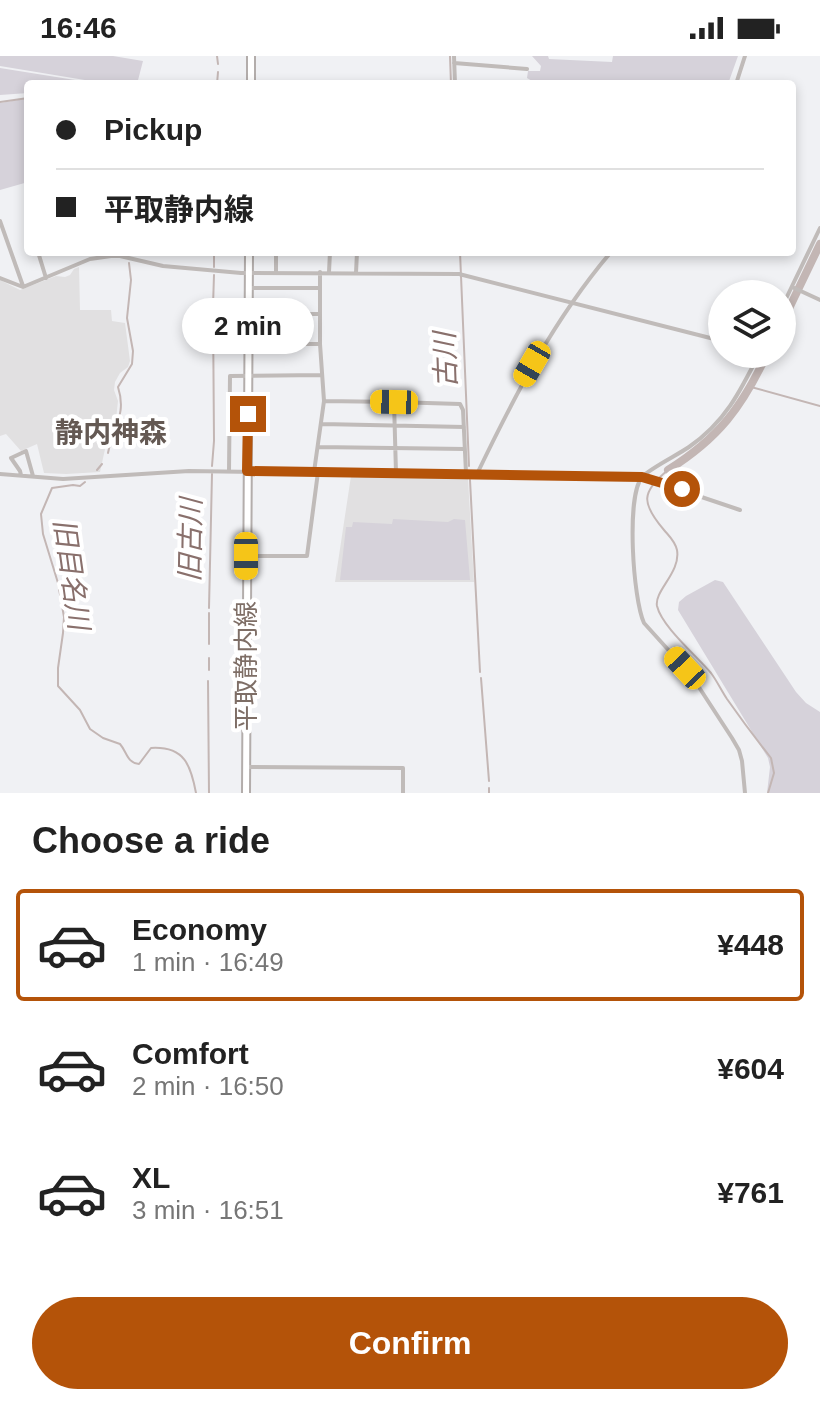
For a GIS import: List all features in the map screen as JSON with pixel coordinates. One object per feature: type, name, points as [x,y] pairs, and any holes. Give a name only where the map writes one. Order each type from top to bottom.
[{"type":"main road","points":[[251,56],[251,80]]},
{"type":"main road","name":"平取静内線","points":[[246,793],[249,256]]},
{"type":"street","points":[[454,56],[455,80]]},
{"type":"street","points":[[737,80],[745,56]]},
{"type":"street","points":[[454,63],[527,69]]},
{"type":"street","points":[[0,221],[23,287]]},
{"type":"street","points":[[796,281],[820,228]]},
{"type":"street","points":[[39,256],[46,278]]},
{"type":"street","points":[[0,278],[23,287],[90,259],[111,256],[163,266],[249,273],[461,274],[708,338]]},
{"type":"street","points":[[276,256],[276,273]]},
{"type":"street","points":[[329,272],[330,256]]},
{"type":"street","points":[[356,273],[357,256]]},
{"type":"street","points":[[477,474],[543,346],[608,256]]},
{"type":"street","points":[[246,556],[307,556],[324,401],[320,272]]},
{"type":"street","points":[[249,288],[320,288]]},
{"type":"street","points":[[796,289],[820,300]]},
{"type":"street","points":[[248,314],[320,314]]},
{"type":"street","points":[[248,344],[320,344]]},
{"type":"street","points":[[745,793],[742,761],[732,738],[691,675],[644,623],[639,612],[633,519],[642,477],[691,446],[721,419],[752,368]]},
{"type":"street","points":[[229,471],[230,376],[322,375]]},
{"type":"street","points":[[324,401],[456,402],[462,406],[466,473]]},
{"type":"street","points":[[394,402],[396,473]]},
{"type":"street","points":[[322,424],[464,427]]},
{"type":"street","points":[[318,447],[465,449]]},
{"type":"street","points":[[21,475],[11,458],[26,451],[33,476]]},
{"type":"street","points":[[0,474],[63,479],[159,471],[642,477],[740,510]]},
{"type":"street","points":[[246,767],[403,768],[403,793]]},
{"type":"shaded area","points":[[0,56],[113,56],[143,61],[138,80],[85,80],[0,66]]},
{"type":"shaded area","points":[[532,56],[612,62],[613,56],[738,56],[729,80],[527,78],[528,71],[540,71],[541,66]]},
{"type":"shaded area","points":[[0,68],[75,80],[24,80],[24,93],[0,95]]},
{"type":"shaded area","points":[[24,100],[24,183],[0,190],[0,103]]},
{"type":"shaded area","points":[[79,267],[80,310],[111,310],[112,321],[125,323],[130,361],[115,382],[118,401],[116,419],[109,431],[100,472],[44,473],[37,444],[21,451],[6,434],[0,436],[0,280],[20,290],[56,276],[65,277]]},
{"type":"shaded area","points":[[351,476],[468,479],[474,582],[335,582]]},
{"type":"shaded area","points":[[393,519],[465,520],[470,580],[340,580],[346,527],[352,527],[353,522],[392,524]]},
{"type":"shaded area","points":[[715,580],[723,582],[796,692],[820,712],[820,793],[767,793],[768,758],[678,610],[679,602],[686,596]]},
{"type":"waterway","name":"旧古川","points":[[217,56],[218,64]]},
{"type":"waterway","name":"古川","points":[[450,56],[451,80]]},
{"type":"waterway","name":"旧古川","points":[[217,80],[218,72]]},
{"type":"waterway","name":"旧目名川","points":[[0,102],[24,99]]},
{"type":"waterway","points":[[796,294],[820,244]]},
{"type":"waterway","name":"旧古川","points":[[214,256],[214,267]]},
{"type":"waterway","name":"古川","points":[[460,256],[469,466]]},
{"type":"waterway","name":"旧目名川","points":[[108,453],[120,413],[118,387],[132,364],[127,318],[131,280],[129,263]]},
{"type":"waterway","name":"旧古川","points":[[213,306],[214,275]]},
{"type":"waterway","name":"旧古川","points":[[212,466],[213,310]]},
{"type":"waterway","points":[[668,470],[701,446],[727,420],[760,368]]},
{"type":"waterway","points":[[751,387],[820,406]]},
{"type":"waterway","name":"旧目名川","points":[[97,470],[102,464]]},
{"type":"waterway","points":[[668,470],[653,485],[647,498],[656,521],[677,550],[675,566],[659,594],[657,606],[666,623],[711,673],[771,758],[774,773],[768,793]]},
{"type":"waterway","name":"旧古川","points":[[209,608],[212,474]]},
{"type":"waterway","name":"古川","points":[[470,480],[480,672]]},
{"type":"waterway","name":"旧目名川","points":[[85,482],[80,486],[52,488],[41,514],[43,534],[58,583],[64,617],[58,686],[80,710],[90,729],[120,744],[132,762],[139,764],[151,748],[172,750],[179,754],[189,766],[196,793]]},
{"type":"waterway","name":"旧古川","points":[[209,613],[209,644]]},
{"type":"waterway","name":"旧古川","points":[[209,658],[209,670]]},
{"type":"waterway","name":"古川","points":[[481,678],[489,781]]},
{"type":"waterway","name":"旧古川","points":[[208,681],[209,793]]},
{"type":"waterway","name":"古川","points":[[489,788],[489,793]]},
{"type":"district","name":"静内神森","points":[[111,432]]},
{"type":"route","points":[[248,414],[247,471],[642,477],[682,489]]}]
